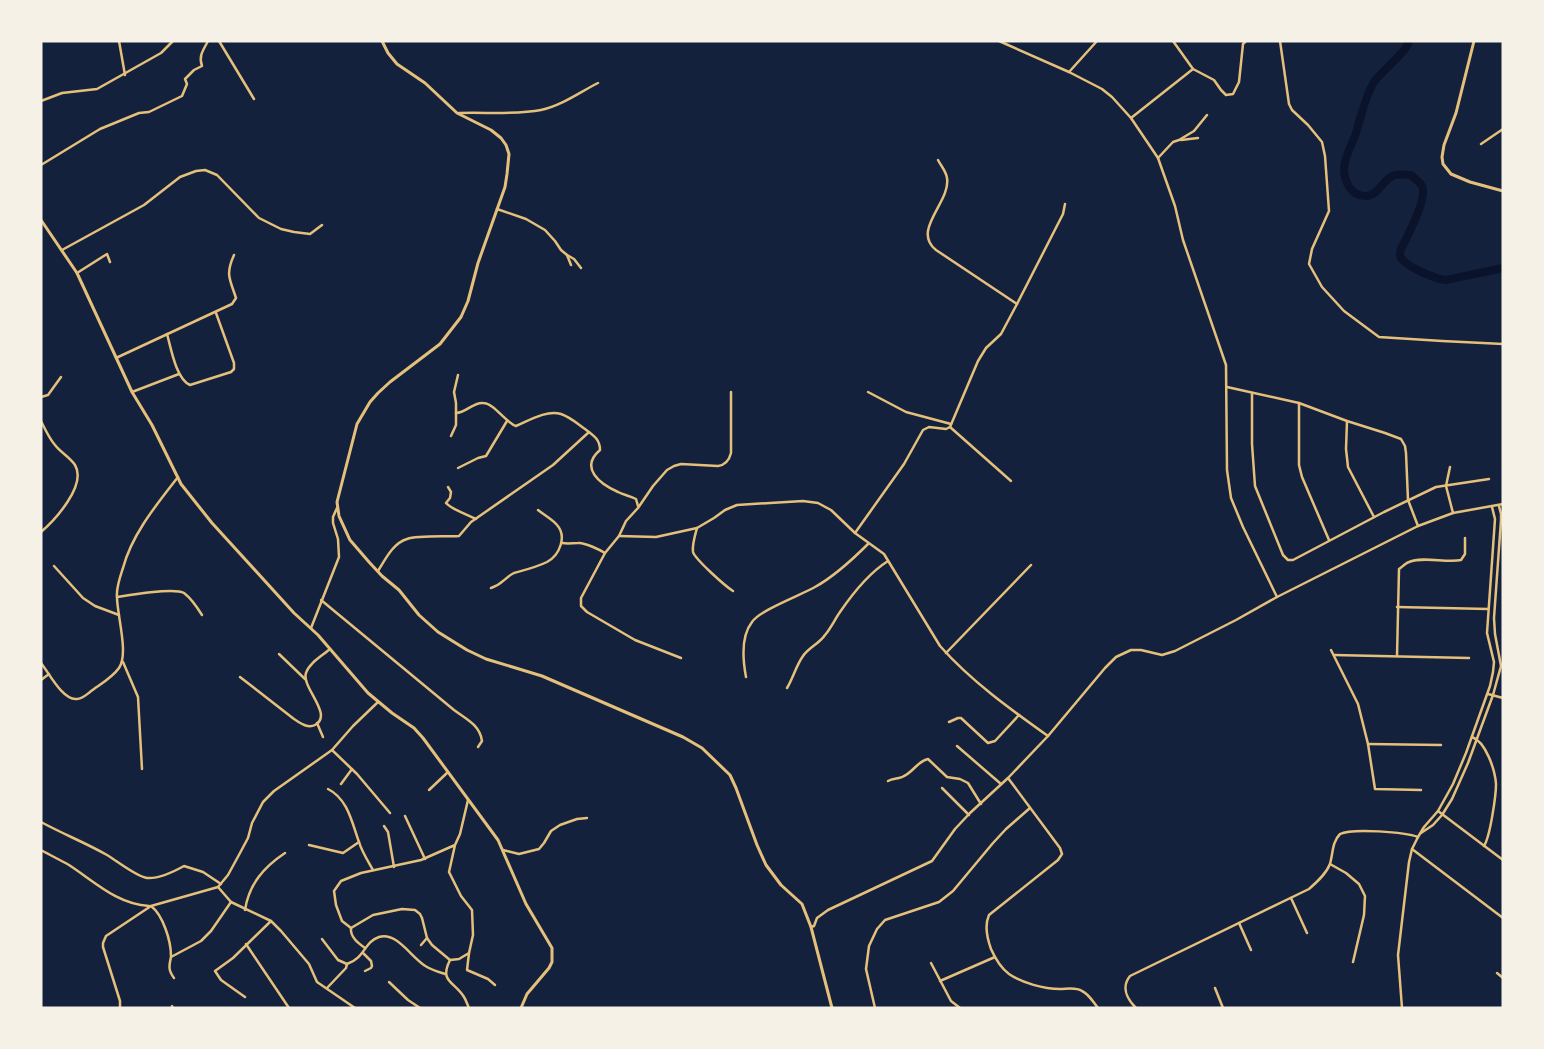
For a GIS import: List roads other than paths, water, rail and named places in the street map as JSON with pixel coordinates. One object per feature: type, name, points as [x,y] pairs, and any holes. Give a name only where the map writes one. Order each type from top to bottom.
[{"type":"street","points":[[119,41],[125,75]]},
{"type":"street","points":[[41,101],[62,93],[98,89],[162,53],[173,41]]},
{"type":"street","points":[[41,165],[100,130],[139,113],[149,112],[182,96],[187,84],[185,78],[202,66],[200,62],[202,52],[208,41]]},
{"type":"street","points":[[219,41],[254,99]]},
{"type":"street","points":[[382,41],[397,64],[424,83],[457,113],[491,130],[506,145],[509,154],[505,188],[461,317],[440,344],[378,393],[370,402],[357,424],[337,502],[339,516],[350,540],[432,627],[467,650],[498,664],[550,679],[683,737],[702,748],[730,776],[744,806],[766,865],[781,885],[802,904],[811,927],[832,1008]]},
{"type":"street","points":[[999,41],[1102,89],[1131,118],[1158,158],[1175,206],[1183,240],[1226,365],[1226,470],[1231,498],[1277,597]]},
{"type":"street","points":[[1069,72],[1097,41]]},
{"type":"street","points":[[1173,41],[1193,69],[1214,80],[1226,95],[1233,94],[1239,82],[1243,44],[1246,41]]},
{"type":"street","points":[[1280,41],[1289,104],[1292,110],[1322,142],[1325,156],[1329,211],[1312,249],[1309,264],[1322,287],[1344,311],[1379,336],[1442,342],[1503,344]]},
{"type":"street","points":[[1474,41],[1456,113],[1444,145],[1443,164],[1451,174],[1470,182],[1503,190]]},
{"type":"street","points":[[1131,118],[1193,69]]},
{"type":"street","points":[[457,113],[543,110],[598,83]]},
{"type":"street","points":[[1179,140],[1194,131],[1207,115]]},
{"type":"street","points":[[1481,144],[1503,129]]},
{"type":"street","points":[[1158,158],[1173,142],[1198,138]]},
{"type":"street","points":[[938,160],[945,171],[948,182],[927,230],[930,246],[1017,304]]},
{"type":"street","points":[[62,250],[144,205],[180,177],[205,170],[217,175],[260,218],[281,229],[310,234],[322,225]]},
{"type":"street","points":[[855,533],[904,464],[923,430],[929,427],[946,429],[950,426],[978,361],[986,348],[1000,336],[1063,214],[1065,204]]},
{"type":"street","points":[[497,209],[535,223],[545,230],[561,250],[574,258],[581,268]]},
{"type":"street","points":[[41,220],[77,273],[132,392],[152,425],[178,477],[212,523],[294,613],[330,649],[368,693],[414,728],[423,738],[492,831],[528,909],[552,948],[553,955],[549,968],[527,994],[522,1008]]},
{"type":"street","points":[[77,273],[107,254],[110,262]]},
{"type":"street","points":[[116,358],[232,304],[236,298],[228,274],[234,254]]},
{"type":"street","points":[[567,255],[571,265]]},
{"type":"street","points":[[167,334],[179,374],[185,383],[190,385],[231,372],[234,369],[234,363],[216,312]]},
{"type":"street","points":[[132,392],[179,374]]},
{"type":"street","points":[[451,436],[456,425],[454,392],[458,375]]},
{"type":"street","points":[[41,397],[48,395],[61,377]]},
{"type":"street","points":[[1227,387],[1299,403],[1401,439],[1406,453],[1408,500],[1418,526]]},
{"type":"street","points":[[681,658],[634,640],[583,610],[580,598],[605,553],[619,536],[626,520],[638,508],[667,470],[681,464],[718,466],[728,461],[731,453],[731,392]]},
{"type":"street","points":[[868,392],[906,412],[950,426],[1011,481]]},
{"type":"street","points":[[1252,393],[1252,444],[1255,486],[1283,556],[1288,560],[1293,560],[1436,487],[1489,479]]},
{"type":"street","points":[[456,413],[484,402],[516,426],[537,416],[562,414],[596,437],[600,444],[600,450],[592,458],[590,464],[594,475],[611,489],[636,499],[638,508]]},
{"type":"street","points":[[1299,403],[1299,465],[1302,477],[1330,541]]},
{"type":"street","points":[[41,421],[55,446],[75,465],[78,474],[70,498],[61,511],[41,532]]},
{"type":"street","points":[[458,468],[486,456],[507,421]]},
{"type":"street","points":[[1347,421],[1346,449],[1348,467],[1374,517]]},
{"type":"street","points":[[378,571],[397,545],[407,539],[459,536],[467,526],[552,465],[589,432]]},
{"type":"street","points":[[1450,467],[1446,486],[1453,513]]},
{"type":"street","points":[[41,663],[70,699],[78,699],[115,673],[120,667],[122,642],[117,589],[123,566],[135,539],[178,477]]},
{"type":"street","points":[[448,487],[451,492],[450,498],[446,503],[448,506],[476,520]]},
{"type":"street","points":[[619,536],[656,537],[696,528],[725,510],[737,505],[803,501],[818,504],[831,510],[868,544],[884,554],[946,653],[966,672],[1048,736]]},
{"type":"street","points":[[811,927],[814,926],[817,918],[828,910],[932,861],[955,829],[1048,736],[1116,657],[1131,650],[1141,650],[1162,655],[1175,651],[1418,526],[1453,513],[1501,505],[1494,618],[1500,671],[1477,739],[1452,799],[1433,825],[1421,833]]},
{"type":"street","points":[[1402,1008],[1398,955],[1412,849],[1424,827],[1438,811],[1453,784],[1488,694],[1493,672],[1494,662],[1487,633],[1495,519],[1492,507]]},
{"type":"street","points":[[310,628],[339,557],[338,539],[333,523],[333,517],[337,508]]},
{"type":"street","points":[[491,588],[503,583],[514,573],[548,561],[557,553],[562,543],[561,534],[557,525],[538,510]]},
{"type":"street","points":[[696,528],[693,549],[695,555],[719,580],[733,591]]},
{"type":"street","points":[[1397,656],[1399,569],[1410,561],[1451,562],[1461,560],[1465,554],[1465,538]]},
{"type":"street","points":[[562,543],[572,545],[579,542],[605,553]]},
{"type":"street","points":[[746,678],[744,668],[745,644],[747,631],[754,619],[816,587],[853,560],[868,544]]},
{"type":"street","points":[[787,688],[806,651],[824,637],[852,596],[875,571],[888,561]]},
{"type":"street","points":[[1491,561],[1497,561]]},
{"type":"street","points":[[946,653],[1031,565]]},
{"type":"street","points":[[54,566],[83,598],[95,606],[119,616]]},
{"type":"street","points":[[117,597],[160,591],[182,592],[193,601],[202,615]]},
{"type":"street","points":[[321,600],[454,710],[476,725],[482,741],[478,747]]},
{"type":"street","points":[[1397,607],[1488,610]]},
{"type":"street","points":[[1487,618],[1494,618]]},
{"type":"street","points":[[1491,650],[1497,648]]},
{"type":"street","points":[[306,680],[306,673],[312,664],[330,649]]},
{"type":"street","points":[[1332,650],[1358,704],[1368,744],[1375,789],[1421,790]]},
{"type":"street","points":[[240,677],[306,727],[314,726],[317,724],[321,714],[306,680],[279,654]]},
{"type":"street","points":[[1334,655],[1469,658]]},
{"type":"street","points":[[122,660],[138,697],[142,769]]},
{"type":"street","points":[[41,680],[49,674]]},
{"type":"street","points":[[1488,694],[1503,698]]},
{"type":"street","points":[[120,1008],[120,1001],[104,951],[103,943],[106,936],[151,906],[219,885],[228,875],[248,838],[252,823],[263,802],[274,791],[332,750],[378,702]]},
{"type":"street","points":[[949,722],[961,718],[991,743],[1019,715]]},
{"type":"street","points":[[317,724],[323,737]]},
{"type":"street","points":[[1472,737],[1477,739],[1485,749],[1496,782],[1490,834],[1484,846]]},
{"type":"street","points":[[1368,744],[1441,745]]},
{"type":"street","points":[[957,746],[1001,784]]},
{"type":"street","points":[[332,750],[352,769],[390,813]]},
{"type":"street","points":[[888,781],[905,776],[924,760],[928,759],[947,778],[960,779],[966,782],[973,789],[980,804]]},
{"type":"street","points":[[341,784],[352,769]]},
{"type":"street","points":[[428,790],[448,772]]},
{"type":"street","points":[[1008,778],[1060,848],[1062,854],[1058,860],[990,915],[987,921],[987,937],[996,957],[1007,973],[1036,985],[1057,989],[1082,990],[1098,1008]]},
{"type":"street","points":[[942,788],[969,814]]},
{"type":"street","points":[[328,789],[334,792],[343,802],[359,842],[373,870]]},
{"type":"street","points":[[468,800],[449,872],[461,896],[472,910],[473,936],[467,970],[488,979],[495,985]]},
{"type":"street","points":[[875,1008],[866,969],[869,946],[877,929],[885,920],[939,902],[946,897],[1006,829],[1030,808]]},
{"type":"street","points":[[1438,811],[1503,860]]},
{"type":"street","points":[[405,816],[425,859]]},
{"type":"street","points":[[502,850],[519,854],[538,849],[551,831],[560,825],[577,819],[587,818]]},
{"type":"street","points":[[41,822],[147,878],[174,871],[184,866],[204,872],[219,885],[231,902],[271,921],[309,964],[318,982],[355,1008]]},
{"type":"street","points":[[384,826],[388,832],[394,867]]},
{"type":"street","points":[[1136,1008],[1128,1000],[1126,994],[1125,986],[1130,976],[1310,888],[1330,864],[1335,840],[1343,832],[1386,832],[1411,834],[1418,837]]},
{"type":"street","points":[[309,845],[343,853],[359,842]]},
{"type":"street","points":[[351,928],[346,926],[339,916],[334,897],[334,891],[341,881],[373,870],[425,859],[455,845]]},
{"type":"street","points":[[1412,849],[1503,918]]},
{"type":"street","points":[[41,850],[68,864],[118,898],[128,903],[151,906],[156,910],[161,918],[171,950],[168,967],[174,978]]},
{"type":"street","points":[[245,910],[247,897],[257,878],[272,862],[285,853]]},
{"type":"street","points":[[1330,864],[1346,873],[1359,884],[1365,896],[1364,915],[1353,962]]},
{"type":"street","points":[[1291,898],[1307,933]]},
{"type":"street","points":[[171,957],[201,941],[211,931],[231,902]]},
{"type":"street","points":[[351,928],[373,915],[402,909],[416,910],[420,914],[432,945],[450,960],[459,959],[469,953]]},
{"type":"street","points":[[244,997],[221,980],[215,971],[233,958],[271,921]]},
{"type":"street","points":[[1239,923],[1252,950]]},
{"type":"street","points":[[351,928],[354,938],[365,948]]},
{"type":"street","points":[[322,939],[335,957],[347,964],[354,962],[374,939],[380,936],[388,936],[398,942],[428,968],[445,974],[463,996],[469,1008]]},
{"type":"street","points":[[421,945],[428,938]]},
{"type":"street","points":[[246,944],[289,1008]]},
{"type":"street","points":[[363,953],[371,961],[372,966],[364,971]]},
{"type":"street","points":[[940,982],[996,957]]},
{"type":"street","points":[[445,974],[450,960]]},
{"type":"street","points":[[931,963],[950,1001],[960,1008]]},
{"type":"street","points":[[327,988],[346,968],[347,964]]},
{"type":"street","points":[[1497,973],[1503,978]]},
{"type":"street","points":[[389,982],[408,1000],[420,1008]]},
{"type":"street","points":[[1215,988],[1223,1008]]},
{"type":"waterway","points":[[1409,41],[1404,50],[1374,82],[1368,95],[1345,161],[1344,174],[1347,183],[1352,191],[1365,196],[1373,194],[1395,175],[1411,175],[1422,186],[1423,192],[1420,208],[1400,254],[1401,258],[1415,269],[1446,280],[1503,268]]}]
